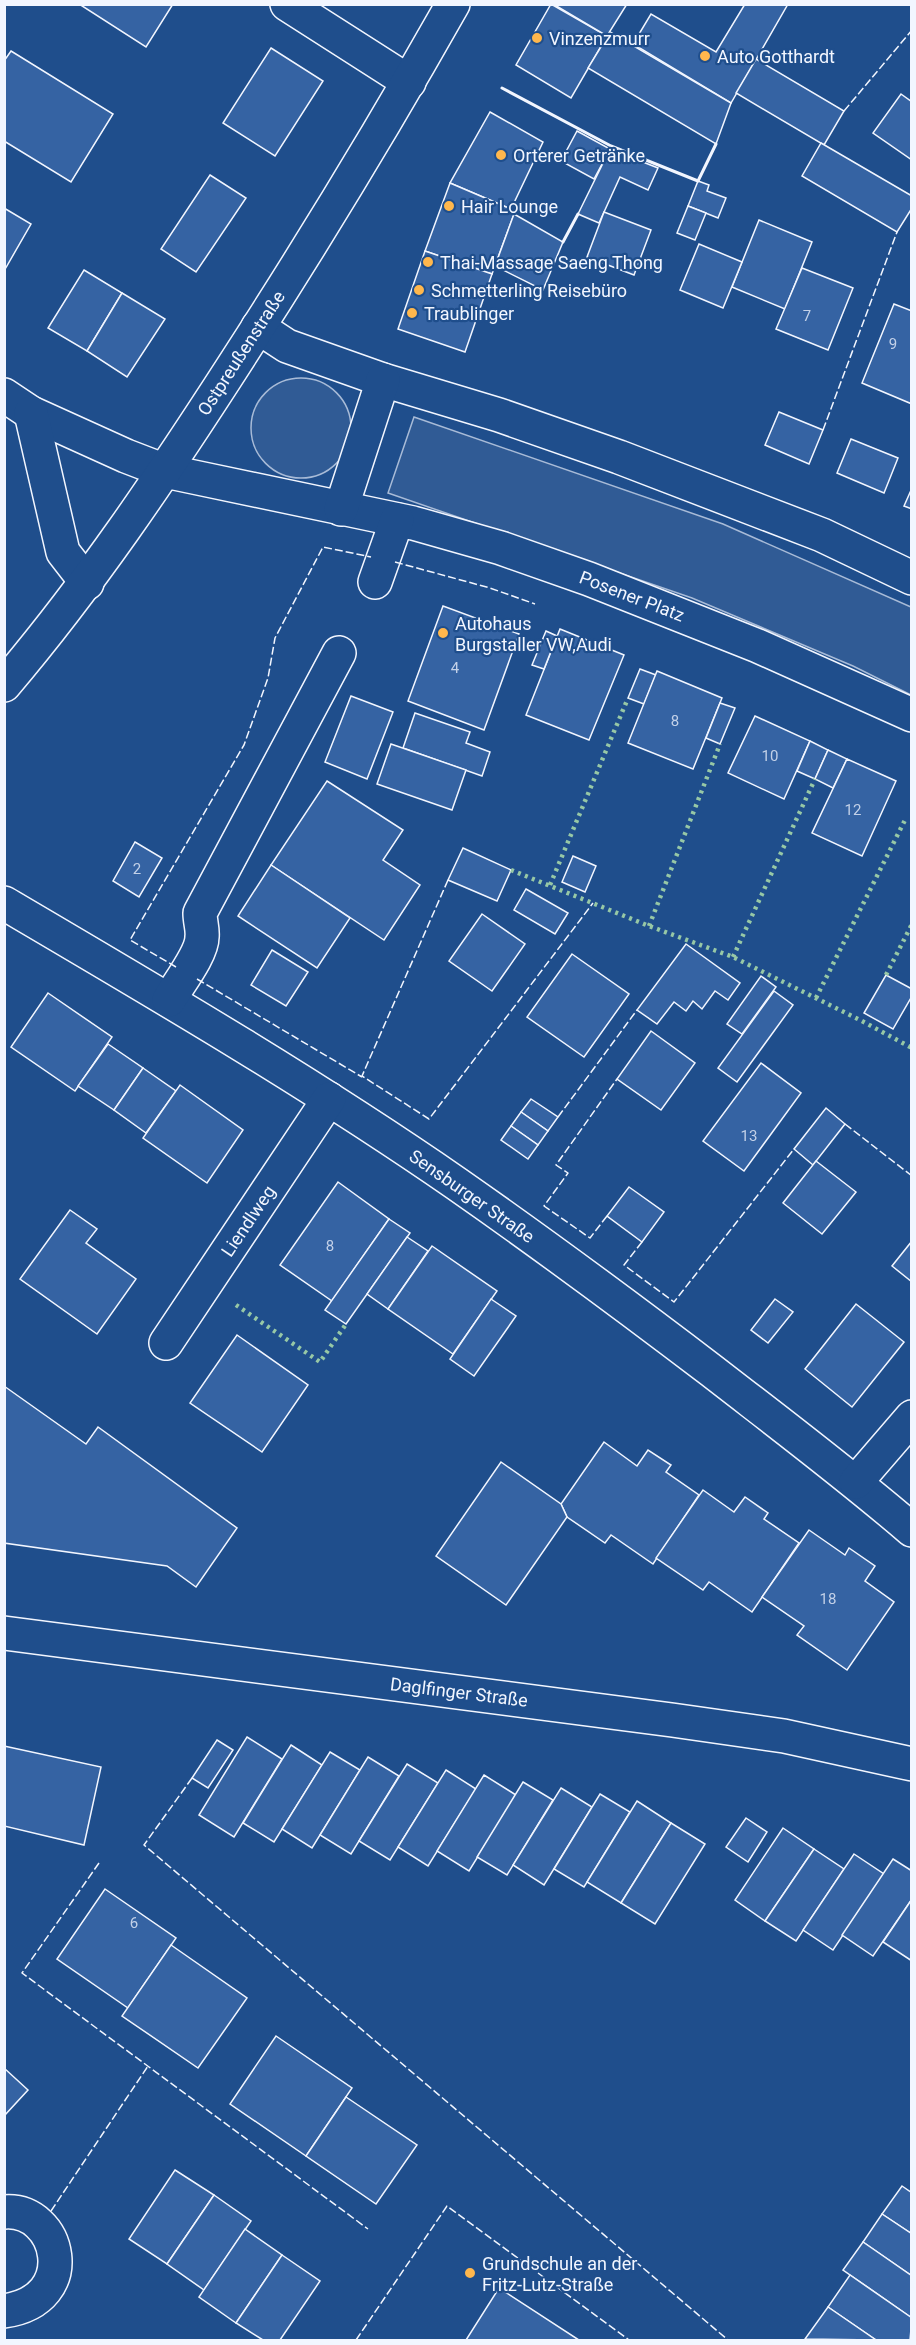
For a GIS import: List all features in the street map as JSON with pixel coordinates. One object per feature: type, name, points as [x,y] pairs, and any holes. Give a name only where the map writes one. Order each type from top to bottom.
[{"type":"street","points":[[287,4],[409,82]]},
{"type":"street","name":"Ostpreußenstraße","points":[[4,685],[87,583],[165,471],[258,327],[409,82],[453,4]]},
{"type":"street","points":[[258,327],[286,346],[620,457],[822,535],[912,578]]},
{"type":"street","points":[[341,509],[383,380]]},
{"type":"street","points":[[18,404],[63,552],[87,583]]},
{"type":"street","name":"Posener Platz","points":[[18,404],[126,456],[165,471],[413,523],[501,548],[588,579],[758,646],[912,716]]},
{"type":"street","points":[[375,582],[397,520]]},
{"type":"street","points":[[169,1000],[201,946],[203,935],[200,913],[339,653]]},
{"type":"street","name":"Sensburger Straße","points":[[4,903],[169,1000],[329,1099],[456,1184],[580,1272],[856,1482],[912,1530]]},
{"type":"street","name":"Liendlweg","points":[[166,1343],[329,1099]]},
{"type":"street","points":[[856,1482],[912,1417]]},
{"type":"street","name":"Daglfinger Straße","points":[[4,1633],[695,1723],[784,1736],[912,1764]]},
{"type":"street","points":[[4,2212],[31,2218],[46,2232],[54,2250],[55,2268],[49,2286],[37,2301],[22,2309],[4,2311]]},
{"type":"shaded area","points":[[301,378],[320,382],[336,393],[347,409],[351,428],[347,447],[336,463],[320,474],[301,478],[282,474],[266,463],[255,447],[251,428],[255,409],[266,393],[282,382]]},
{"type":"shaded area","points":[[414,417],[723,524],[911,607],[911,695],[853,666],[692,598],[388,493]]},
{"type":"building","points":[[79,4],[173,4],[146,47]]},
{"type":"building","points":[[551,4],[607,36],[571,98],[516,65]]},
{"type":"building","points":[[553,4],[627,4],[607,36]]},
{"type":"building","name":"Auto Gotthardt","points":[[745,4],[788,4],[731,103],[633,44],[651,14],[716,52]]},
{"type":"building","points":[[610,32],[731,103],[716,144],[588,68]]},
{"type":"building","points":[[271,48],[323,81],[275,156],[223,123]]},
{"type":"building","points":[[11,51],[113,114],[71,182],[4,141],[4,61]]},
{"type":"building","points":[[756,59],[844,111],[824,145],[736,93]]},
{"type":"building","points":[[901,94],[912,102],[912,160],[873,133]]},
{"type":"building","name":"Orterer Getränke","points":[[490,112],[543,142],[511,209],[450,183]]},
{"type":"building","points":[[577,131],[610,149],[594,179],[561,161]]},
{"type":"building","points":[[821,143],[912,196],[912,208],[897,232],[802,176]]},
{"type":"building","points":[[610,149],[658,168],[648,190],[620,177],[599,223],[578,214]]},
{"type":"building","points":[[210,175],[246,198],[196,272],[161,249]]},
{"type":"building","points":[[698,181],[709,185],[707,191],[726,198],[718,218],[688,206]]},
{"type":"building","points":[[450,183],[511,209],[514,214],[492,274],[425,251]]},
{"type":"building","points":[[688,206],[706,213],[695,240],[677,233]]},
{"type":"building","points":[[4,208],[31,224],[4,271]]},
{"type":"building","points":[[604,212],[651,230],[634,275],[587,257]]},
{"type":"building","points":[[514,214],[563,242],[543,290],[495,266]]},
{"type":"building","points":[[759,220],[812,242],[785,309],[732,287]]},
{"type":"building","points":[[699,244],[742,262],[723,308],[680,290]]},
{"type":"building","points":[[425,251],[492,274],[465,352],[398,329]]},
{"type":"building","points":[[802,268],[853,288],[828,350],[776,329]]},
{"type":"building","points":[[84,270],[122,293],[87,351],[48,328]]},
{"type":"building","points":[[122,293],[165,319],[127,377],[87,351]]},
{"type":"building","points":[[894,304],[912,311],[912,404],[862,383]]},
{"type":"building","points":[[779,412],[823,430],[809,464],[765,445]]},
{"type":"building","points":[[851,439],[898,458],[884,493],[837,473]]},
{"type":"building","points":[[912,488],[912,509],[904,506]]},
{"type":"building","points":[[443,606],[519,634],[484,730],[408,701]]},
{"type":"building","points":[[560,629],[624,655],[589,740],[526,715]]},
{"type":"building","points":[[546,631],[557,636],[544,669],[532,665]]},
{"type":"building","points":[[640,669],[656,675],[644,704],[628,698]]},
{"type":"building","points":[[657,671],[722,698],[693,769],[628,743]]},
{"type":"building","points":[[351,696],[393,712],[367,779],[325,762]]},
{"type":"building","points":[[720,703],[735,708],[720,744],[706,738]]},
{"type":"building","points":[[415,713],[470,732],[466,743],[490,752],[482,776],[403,748]]},
{"type":"building","points":[[755,716],[810,741],[784,799],[728,773]]},
{"type":"building","points":[[810,741],[828,750],[815,779],[797,771]]},
{"type":"building","points":[[391,744],[466,770],[452,810],[377,784]]},
{"type":"building","points":[[828,750],[847,759],[833,788],[815,779]]},
{"type":"building","points":[[847,759],[896,781],[862,856],[812,833]]},
{"type":"building","points":[[327,781],[403,830],[383,860],[420,885],[384,940],[271,865]]},
{"type":"building","points":[[135,842],[162,858],[139,897],[113,881]]},
{"type":"building","points":[[463,848],[511,870],[497,901],[448,880]]},
{"type":"building","points":[[573,856],[596,866],[585,892],[562,882]]},
{"type":"building","points":[[271,865],[350,918],[317,968],[238,916]]},
{"type":"building","points":[[526,889],[568,913],[555,934],[514,910]]},
{"type":"building","points":[[482,914],[525,944],[492,991],[449,961]]},
{"type":"building","points":[[686,944],[740,983],[728,1000],[715,991],[702,1009],[693,1001],[686,1011],[674,1002],[657,1024],[637,1010]]},
{"type":"building","points":[[272,950],[308,972],[286,1006],[251,985]]},
{"type":"building","points":[[572,954],[629,994],[584,1057],[527,1017]]},
{"type":"building","points":[[886,975],[912,989],[912,996],[893,1029],[864,1013]]},
{"type":"building","points":[[761,976],[776,987],[742,1034],[727,1024]]},
{"type":"building","points":[[774,991],[793,1005],[737,1082],[718,1068]]},
{"type":"building","points":[[48,993],[112,1037],[75,1091],[11,1047]]},
{"type":"building","points":[[651,1031],[695,1063],[661,1110],[617,1079]]},
{"type":"building","points":[[108,1044],[143,1068],[114,1110],[78,1086]]},
{"type":"building","points":[[761,1063],[801,1093],[744,1171],[703,1141]]},
{"type":"building","points":[[143,1068],[176,1091],[146,1133],[114,1110]]},
{"type":"building","points":[[180,1085],[243,1130],[207,1183],[143,1138]]},
{"type":"building","points":[[531,1099],[558,1117],[548,1131],[521,1112]]},
{"type":"building","points":[[826,1108],[845,1124],[813,1165],[794,1149]]},
{"type":"building","points":[[521,1112],[548,1131],[538,1145],[511,1126]]},
{"type":"building","points":[[511,1126],[538,1145],[528,1159],[501,1140]]},
{"type":"building","points":[[816,1161],[856,1192],[822,1234],[783,1203]]},
{"type":"building","points":[[338,1182],[389,1219],[332,1301],[280,1265]]},
{"type":"building","points":[[629,1187],[664,1212],[642,1242],[607,1216]]},
{"type":"building","points":[[70,1210],[97,1229],[86,1243],[136,1279],[97,1334],[20,1279]]},
{"type":"building","points":[[389,1219],[410,1233],[346,1324],[325,1310]]},
{"type":"building","points":[[407,1237],[428,1251],[388,1309],[367,1294]]},
{"type":"building","points":[[912,1241],[912,1282],[892,1266]]},
{"type":"building","points":[[432,1246],[497,1291],[453,1354],[388,1309]]},
{"type":"building","points":[[491,1299],[516,1316],[474,1376],[450,1359]]},
{"type":"building","points":[[775,1299],[793,1312],[768,1343],[751,1330]]},
{"type":"building","points":[[856,1304],[904,1342],[852,1407],[805,1369]]},
{"type":"building","points":[[237,1335],[308,1385],[262,1452],[190,1403]]},
{"type":"building","points":[[4,1386],[86,1444],[98,1427],[237,1528],[196,1587],[167,1566],[4,1543]]},
{"type":"building","points":[[604,1442],[637,1466],[648,1450],[671,1465],[666,1472],[699,1495],[653,1564],[611,1535],[605,1543],[567,1517],[561,1504]]},
{"type":"building","points":[[501,1462],[561,1504],[567,1517],[506,1605],[436,1556]]},
{"type":"building","points":[[703,1490],[734,1512],[745,1497],[768,1513],[764,1519],[799,1543],[752,1612],[709,1582],[703,1590],[656,1558]]},
{"type":"building","points":[[809,1530],[845,1555],[849,1548],[875,1566],[865,1581],[894,1602],[847,1670],[797,1635],[804,1626],[762,1597]]},
{"type":"building","points":[[247,1737],[282,1759],[234,1837],[199,1815]]},
{"type":"building","points":[[217,1740],[233,1750],[208,1788],[192,1778]]},
{"type":"building","points":[[291,1745],[322,1765],[274,1842],[243,1823]]},
{"type":"building","points":[[4,1746],[101,1767],[84,1845],[4,1826]]},
{"type":"building","points":[[330,1752],[360,1770],[312,1848],[282,1829]]},
{"type":"building","points":[[368,1757],[399,1776],[351,1854],[320,1835]]},
{"type":"building","points":[[407,1764],[438,1783],[390,1860],[359,1841]]},
{"type":"building","points":[[446,1770],[476,1789],[428,1866],[398,1847]]},
{"type":"building","points":[[484,1775],[516,1795],[469,1871],[437,1851]]},
{"type":"building","points":[[523,1782],[553,1800],[507,1875],[477,1857]]},
{"type":"building","points":[[561,1788],[592,1807],[544,1885],[513,1865]]},
{"type":"building","points":[[600,1794],[630,1812],[584,1887],[554,1869]]},
{"type":"building","points":[[637,1801],[671,1823],[621,1903],[587,1882]]},
{"type":"building","points":[[746,1818],[767,1832],[748,1862],[726,1847]]},
{"type":"building","points":[[671,1823],[705,1844],[655,1924],[621,1903]]},
{"type":"building","points":[[783,1828],[814,1849],[765,1921],[735,1900]]},
{"type":"building","points":[[814,1849],[844,1869],[796,1941],[765,1921]]},
{"type":"building","points":[[854,1854],[884,1874],[833,1950],[803,1930]]},
{"type":"building","points":[[893,1859],[912,1871],[912,1899],[873,1956],[842,1935]]},
{"type":"building","points":[[105,1889],[176,1938],[128,2008],[57,1959]]},
{"type":"building","points":[[912,1899],[912,1961],[883,1942]]},
{"type":"building","points":[[171,1945],[247,1998],[198,2068],[122,2016]]},
{"type":"building","points":[[276,2036],[352,2088],[306,2156],[230,2104]]},
{"type":"building","points":[[4,2068],[28,2090],[4,2116]]},
{"type":"building","points":[[346,2097],[417,2145],[376,2204],[306,2156]]},
{"type":"building","points":[[175,2170],[214,2195],[167,2264],[129,2239]]},
{"type":"building","points":[[902,2186],[912,2193],[912,2234],[882,2214]]},
{"type":"building","points":[[214,2195],[251,2221],[204,2290],[167,2264]]},
{"type":"building","points":[[882,2214],[912,2234],[912,2276],[863,2242]]},
{"type":"building","points":[[245,2229],[282,2255],[236,2323],[199,2297]]},
{"type":"building","points":[[863,2242],[912,2276],[912,2318],[843,2270]]},
{"type":"building","points":[[282,2255],[320,2281],[280,2340],[263,2340],[236,2323]]},
{"type":"building","points":[[850,2275],[912,2318],[910,2340],[876,2340],[828,2307]]},
{"type":"building","points":[[499,2288],[579,2340],[466,2340]]},
{"type":"building","points":[[828,2307],[876,2340],[805,2339]]},
{"type":"hedge","points":[[550,885],[628,698]]},
{"type":"hedge","points":[[649,926],[720,744]]},
{"type":"hedge","points":[[733,957],[815,779]]},
{"type":"hedge","points":[[816,998],[906,818]]},
{"type":"hedge","points":[[511,870],[733,957],[912,1048]]},
{"type":"hedge","points":[[886,975],[912,924]]},
{"type":"hedge","points":[[236,1305],[320,1362],[346,1324]]},
{"type":"fence","points":[[844,111],[912,30]]},
{"type":"fence","points":[[823,430],[897,232]]},
{"type":"fence","points":[[176,967],[130,940],[244,745],[268,678],[275,638],[323,547],[371,557]]},
{"type":"fence","points":[[395,562],[490,588],[535,604]]},
{"type":"fence","points":[[448,880],[362,1076],[429,1119],[593,903]]},
{"type":"fence","points":[[197,979],[362,1077]]},
{"type":"fence","points":[[558,1117],[637,1010]]},
{"type":"fence","points":[[607,1216],[590,1238],[544,1206],[568,1173],[556,1165],[617,1079]]},
{"type":"fence","points":[[845,1124],[912,1176]]},
{"type":"fence","points":[[642,1242],[624,1265],[674,1302],[794,1149]]},
{"type":"fence","points":[[192,1778],[144,1845],[728,2340]]},
{"type":"fence","points":[[99,1863],[22,1973],[368,2229]]},
{"type":"fence","points":[[51,2211],[148,2066]]},
{"type":"fence","points":[[356,2340],[447,2206],[629,2340]]},
{"type":"wall","points":[[502,88],[611,146],[698,181],[716,144]]},
{"type":"wall","points":[[563,242],[578,214]]},
{"type":"place","name":"Vinzenzmurr","points":[[537,38]]},
{"type":"place","name":"Auto Gotthardt","points":[[705,56]]},
{"type":"place","name":"Orterer Getränke","points":[[501,155]]},
{"type":"place","name":"Hair Lounge","points":[[449,206]]},
{"type":"place","name":"Thai-Massage Saeng Thong","points":[[428,262]]},
{"type":"place","name":"Schmetterling Reisebüro","points":[[419,290]]},
{"type":"place","name":"Traublinger","points":[[412,313]]},
{"type":"place","name":"Autohaus Burgstaller VW,Audi","points":[[443,633]]},
{"type":"place","name":"Grundschule an der Fritz-Lutz-Straße","points":[[470,2273]]}]
